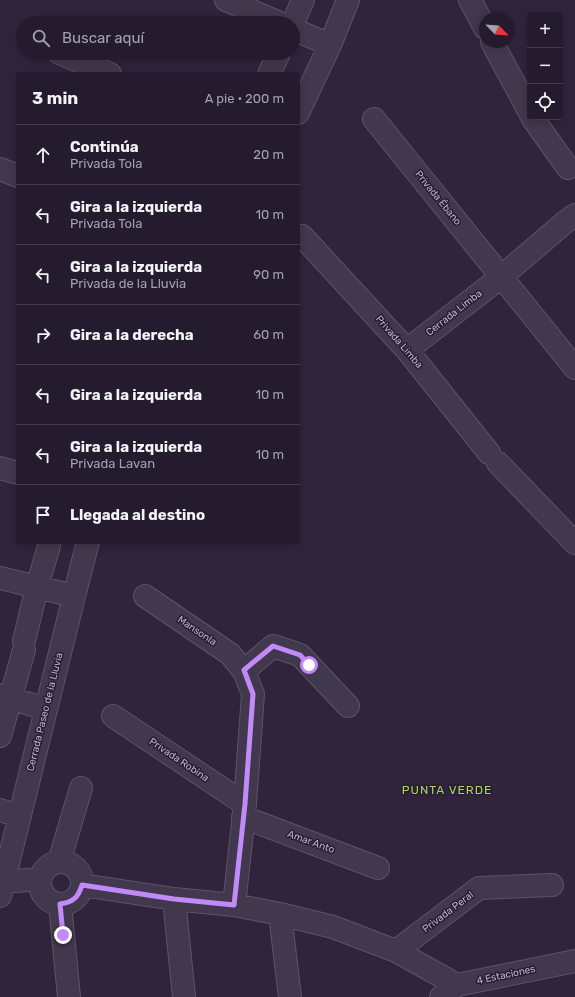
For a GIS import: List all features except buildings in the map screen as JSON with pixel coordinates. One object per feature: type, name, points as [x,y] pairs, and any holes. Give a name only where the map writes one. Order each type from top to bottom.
[{"type":"street","points":[[226,0],[264,16]]},
{"type":"street","points":[[296,16],[303,0]]},
{"type":"street","points":[[300,109],[330,45],[348,0]]},
{"type":"street","points":[[470,0],[479,17]]},
{"type":"street","points":[[300,32],[330,45]]},
{"type":"street","points":[[495,48],[527,107]]},
{"type":"street","points":[[76,60],[105,72]]},
{"type":"street","points":[[270,72],[276,60]]},
{"type":"street","name":"Privada Ébano","points":[[374,119],[575,368]]},
{"type":"street","points":[[534,120],[568,168]]},
{"type":"street","points":[[0,169],[16,175]]},
{"type":"street","name":"Cerrada Limba","points":[[407,350],[571,225]]},
{"type":"street","name":"Privada Limba","points":[[302,236],[407,350],[494,458],[575,543]]},
{"type":"street","points":[[0,468],[16,472]]},
{"type":"street","name":"Cerrada Paseo de la Lluvia","points":[[40,879],[2,889],[10,813],[46,709],[87,544]]},
{"type":"street","points":[[0,736],[5,697],[24,645],[36,588],[49,546]]},
{"type":"street","points":[[0,578],[36,588],[74,596]]},
{"type":"street","name":"Mansonla","points":[[145,596],[230,654],[244,670]]},
{"type":"street","points":[[234,905],[244,811],[253,694],[244,670],[273,646],[300,655],[348,706]]},
{"type":"street","points":[[5,697],[46,709]]},
{"type":"street","name":"Privada Robina","points":[[113,716],[244,811]]},
{"type":"street","points":[[59,862],[81,788]]},
{"type":"street","name":"Amar Anto","points":[[244,811],[378,868]]},
{"type":"street","points":[[59,862],[67,863],[75,868],[81,878],[82,885],[80,892],[76,898],[69,903],[60,904],[51,902],[44,896],[40,888],[40,879],[44,871],[50,865],[59,862]]},
{"type":"street","points":[[82,885],[174,899],[234,905],[333,927],[396,952],[449,991]]},
{"type":"street","name":"Privada Peral","points":[[396,952],[479,888],[552,885]]},
{"type":"street","points":[[174,899],[184,997]]},
{"type":"street","points":[[60,904],[69,997]]},
{"type":"street","points":[[280,914],[290,997]]},
{"type":"street","name":"4 Estaciones","points":[[449,991],[575,961]]},
{"type":"district","name":"PUNTA VERDE","points":[[447,790]]},
{"type":"route","points":[[63,935],[60,904],[69,903],[76,898],[82,885],[174,899],[234,905],[245,804],[253,694],[244,670],[273,646],[300,655],[309,665]]}]
